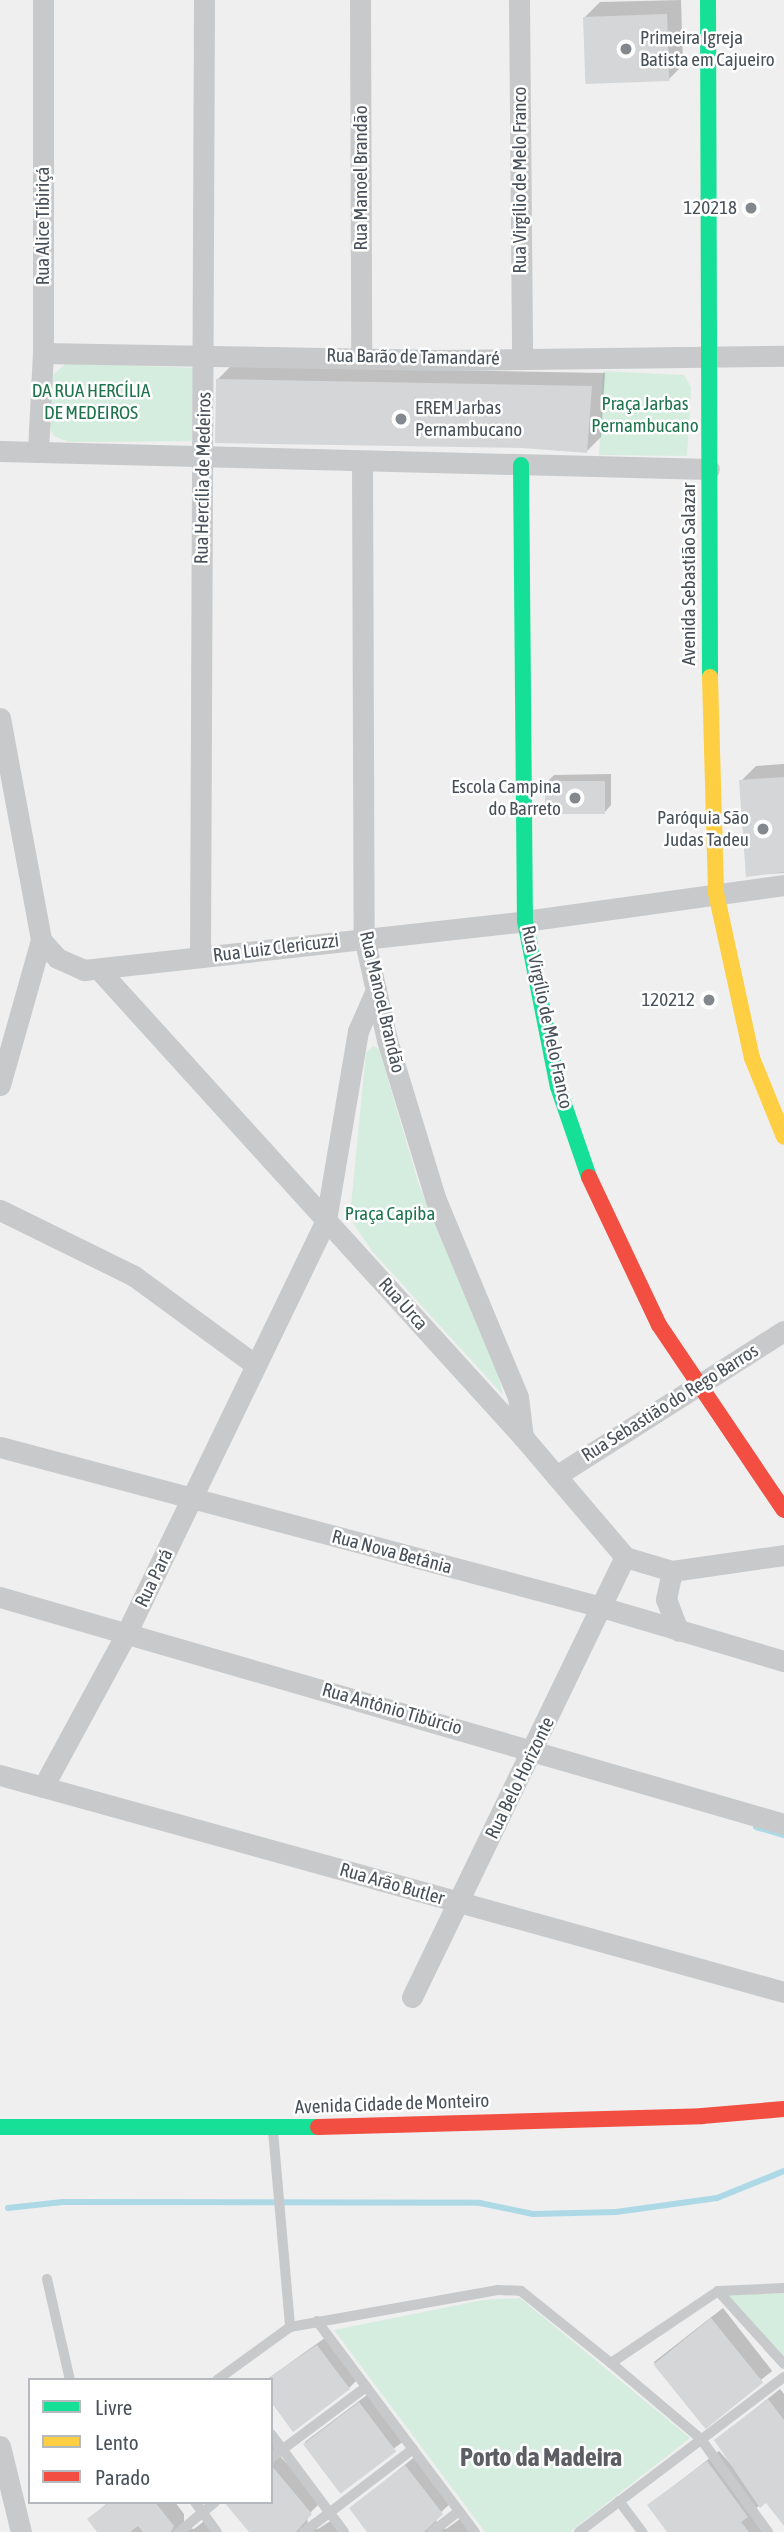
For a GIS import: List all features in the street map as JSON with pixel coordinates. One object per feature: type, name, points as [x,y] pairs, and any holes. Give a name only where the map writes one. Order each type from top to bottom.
[{"type":"street","name":"Rua Alice Tibiriçá","points":[[38,451],[43,353],[43,0]]},
{"type":"street","name":"Rua Hercília de Medeiros","points":[[200,957],[202,459],[205,354],[204,0]]},
{"type":"street","name":"Rua Manoel Brandão","points":[[360,0],[361,356]]},
{"type":"street","name":"Rua Virgílio de Melo Franco","points":[[519,0],[522,359]]},
{"type":"street","name":"Avenida Sebastião Salazar","points":[[708,0],[710,791],[716,893],[752,1058],[784,1137]]},
{"type":"street","name":"Rua Barão de Tamandaré","points":[[43,353],[522,359],[784,356]]},
{"type":"street","points":[[0,452],[38,451],[202,459],[709,469]]},
{"type":"street","name":"Rua Manoel Brandão","points":[[362,461],[364,937],[376,990],[436,1200],[517,1397],[523,1437]]},
{"type":"street","name":"Rua Virgílio de Melo Franco","points":[[521,465],[525,921],[558,1087],[593,1190],[659,1325],[784,1510]]},
{"type":"street","points":[[0,718],[41,940],[0,1085]]},
{"type":"street","name":"Rua Luiz Clericuzzi","points":[[101,972],[364,937],[525,921],[784,885]]},
{"type":"street","points":[[41,940],[69,965],[101,972]]},
{"type":"street","name":"Rua Urca","points":[[101,972],[523,1437],[625,1558]]},
{"type":"street","name":"Rua Pará","points":[[43,1787],[122,1641],[193,1500],[253,1363],[326,1220],[358,1031],[376,990]]},
{"type":"street","points":[[0,1210],[134,1276],[253,1363]]},
{"type":"street","name":"Rua Sebastião do Rego Barros","points":[[556,1476],[784,1331]]},
{"type":"street","name":"Rua Nova Betânia","points":[[0,1447],[598,1606],[784,1661]]},
{"type":"street","points":[[625,1558],[672,1571],[784,1555]]},
{"type":"street","name":"Rua Belo Horizonte","points":[[412,1997],[534,1750],[598,1606],[625,1558]]},
{"type":"street","points":[[672,1571],[666,1600],[678,1630]]},
{"type":"street","name":"Rua Antônio Tibúrcio","points":[[0,1597],[122,1641],[534,1750],[784,1824]]},
{"type":"street","name":"Rua Arão Butler","points":[[0,1775],[784,1992]]},
{"type":"street","name":"Avenida Cidade de Monteiro","points":[[0,2127],[273,2128],[702,2116],[784,2109]]},
{"type":"street","points":[[0,2446],[21,2532]]},
{"type":"lane","points":[[273,2128],[290,2327]]},
{"type":"lane","points":[[47,2279],[70,2378]]},
{"type":"lane","points":[[611,2363],[718,2291],[784,2288]]},
{"type":"lane","points":[[229,2376],[290,2327],[498,2290],[522,2291],[701,2439],[768,2532]]},
{"type":"lane","points":[[718,2291],[784,2364]]},
{"type":"lane","points":[[317,2321],[475,2532]]},
{"type":"lane","points":[[579,2532],[784,2377]]},
{"type":"lane","points":[[273,2456],[366,2387]]},
{"type":"lane","points":[[273,2437],[344,2532]]},
{"type":"lane","points":[[304,2532],[413,2449]]},
{"type":"lane","points":[[619,2501],[642,2532]]},
{"type":"lane","points":[[196,2504],[217,2532]]},
{"type":"lane","points":[[179,2532],[212,2504]]},
{"type":"lane","points":[[432,2532],[459,2511]]},
{"type":"green space","name":"DA RUA HERCÍLIA DE MEDEIROS","points":[[66,363],[193,368],[192,441],[69,442],[54,436],[49,428],[53,375]]},
{"type":"green space","name":"Praça Jarbas Pernambucano","points":[[603,371],[684,375],[691,387],[687,456],[599,455]]},
{"type":"green space","name":"Praça Capiba","points":[[373,1046],[379,1049],[419,1185],[497,1369],[503,1395],[372,1251],[353,1223],[351,1205],[366,1053]]},
{"type":"green space","points":[[784,2293],[784,2357],[725,2295]]},
{"type":"green space","points":[[520,2298],[690,2438],[570,2532],[485,2532],[334,2330],[483,2300]]},
{"type":"building","name":"Primeira Igreja Batista em Cajueiro","points":[[667,14],[669,81],[585,84],[583,17]]},
{"type":"building","name":"EREM Jarbas Pernambucano","points":[[216,379],[592,386],[587,453],[522,448],[215,443]]},
{"type":"building","name":"Paróquia São Judas Tadeu","points":[[784,777],[784,872],[746,877],[739,780]]},
{"type":"building","name":"Escola Campina do Barreto","points":[[545,781],[605,781],[605,814],[545,814]]},
{"type":"building","points":[[711,2318],[763,2383],[706,2429],[653,2365]]},
{"type":"building","points":[[317,2345],[350,2389],[293,2432],[273,2405],[271,2376]]},
{"type":"building","points":[[768,2399],[784,2420],[784,2526],[766,2503],[760,2508],[714,2440]]},
{"type":"building","points":[[359,2402],[396,2452],[340,2494],[303,2444]]},
{"type":"building","points":[[707,2461],[748,2517],[741,2522],[749,2532],[667,2532],[647,2505]]},
{"type":"building","points":[[405,2465],[443,2514],[424,2532],[367,2532],[349,2508]]},
{"type":"building","points":[[273,2467],[312,2514],[296,2532],[249,2532],[226,2504],[273,2504]]},
{"type":"building","points":[[106,2504],[157,2504],[174,2526],[171,2532],[143,2532],[138,2526],[130,2532],[97,2532],[87,2519]]},
{"type":"waterway","points":[[756,1827],[784,1835]]},
{"type":"waterway","points":[[8,2208],[63,2202],[480,2203],[533,2214],[616,2212],[717,2198],[784,2171]]},
{"type":"traffic: fast","points":[[708,0],[710,677]]},
{"type":"traffic: fast","points":[[521,465],[525,921],[558,1087],[589,1177]]},
{"type":"traffic: fast","points":[[0,2127],[318,2127]]},
{"type":"traffic: slow","points":[[710,677],[716,893],[752,1058],[784,1137]]},
{"type":"traffic: jam","points":[[589,1177],[659,1325],[784,1510]]},
{"type":"traffic: jam","points":[[318,2127],[702,2116],[784,2109]]},
{"type":"place","name":"Primeira Igreja Batista em Cajueiro","points":[[626,49]]},
{"type":"place","name":"120218","points":[[751,208]]},
{"type":"place","name":"EREM Jarbas Pernambucano","points":[[401,419]]},
{"type":"place","name":"Escola Campina do Barreto","points":[[575,798]]},
{"type":"place","name":"Paróquia São Judas Tadeu","points":[[763,829]]},
{"type":"place","name":"120212","points":[[709,1000]]},
{"type":"district","name":"Porto da Madeira","points":[[541,2458]]}]
